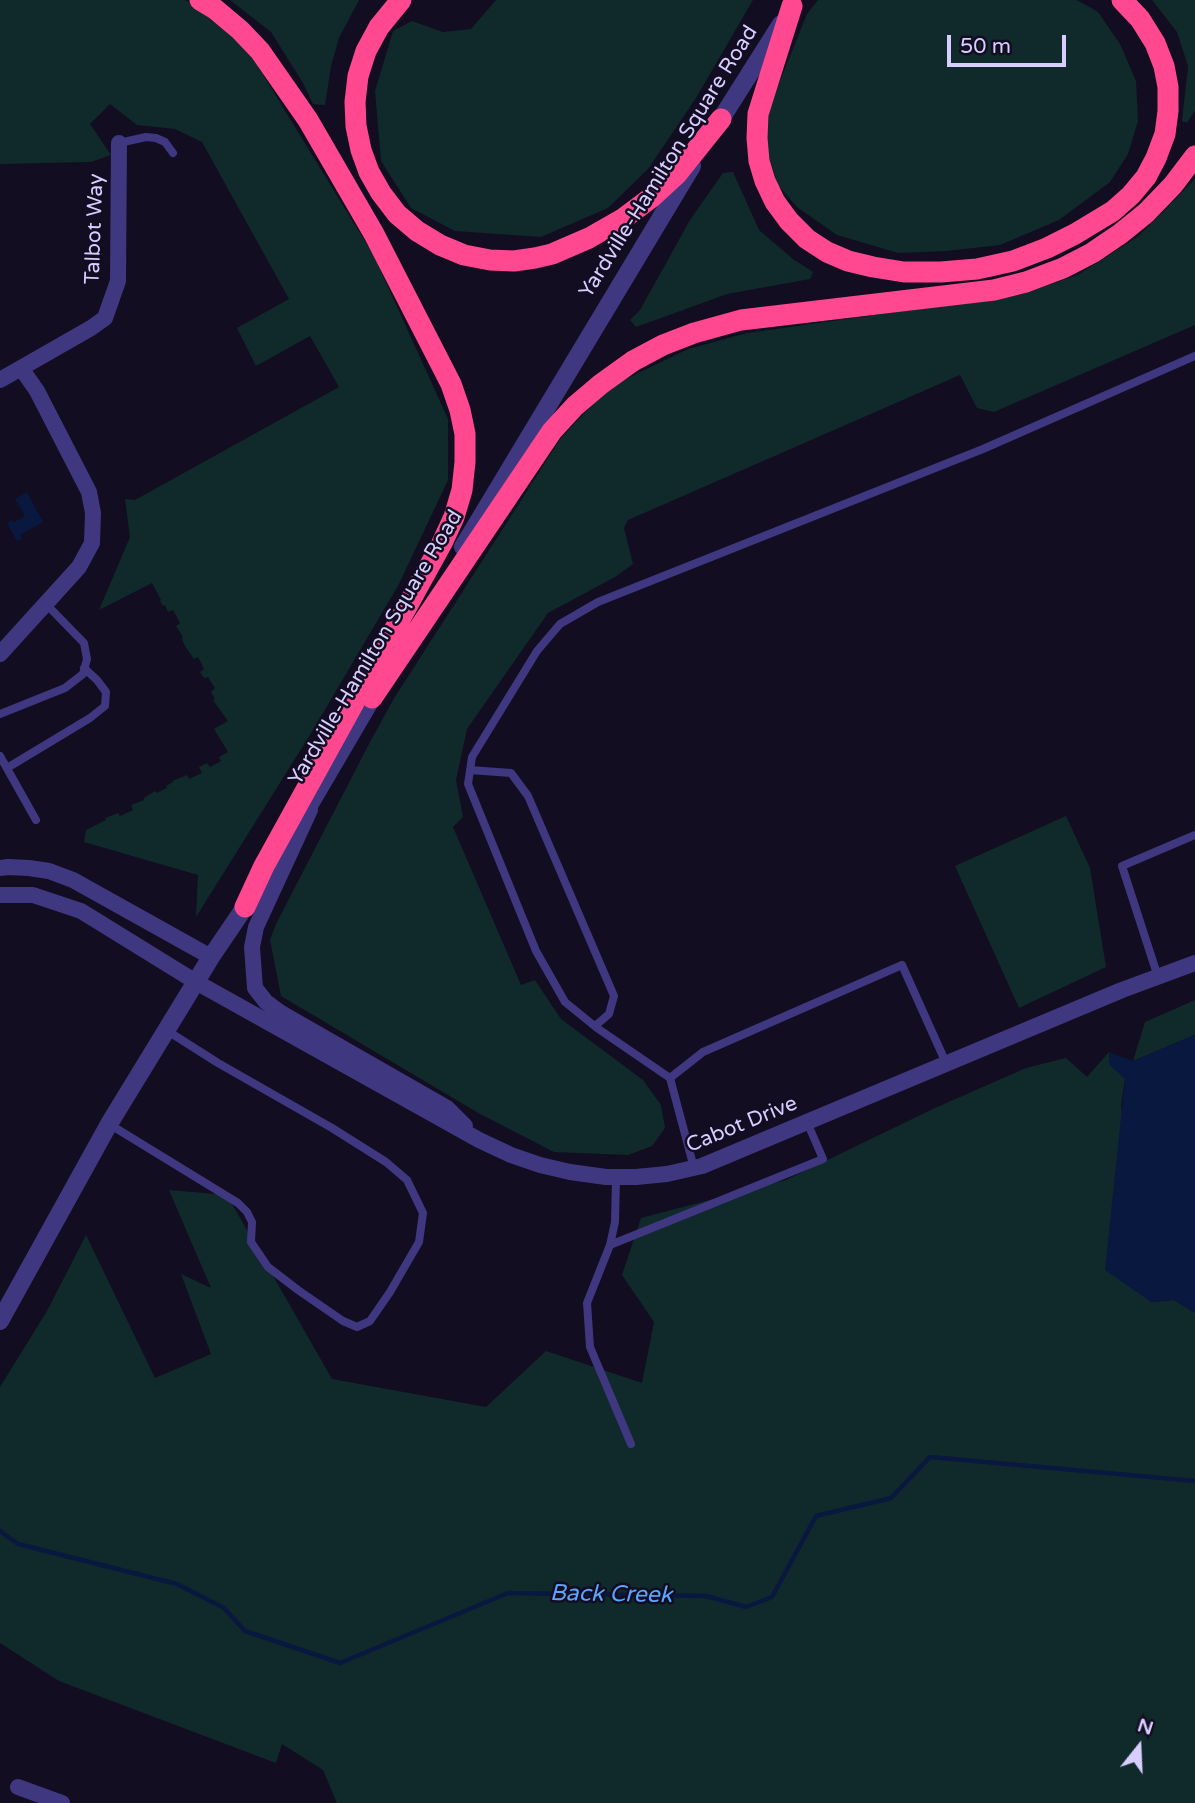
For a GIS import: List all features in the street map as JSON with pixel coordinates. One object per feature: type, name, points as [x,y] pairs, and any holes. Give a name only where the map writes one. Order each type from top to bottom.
[{"type":"highway","points":[[200,0],[240,30],[260,51],[308,120],[374,234],[451,384],[465,434],[462,490],[454,517],[264,866],[245,907]]},
{"type":"highway","points":[[401,0],[379,27],[366,51],[358,76],[355,102],[361,150],[380,193],[397,214],[428,238],[464,255],[514,261],[552,254],[589,238],[624,218],[652,197],[677,174],[721,119]]},
{"type":"highway","points":[[794,3],[758,114],[759,161],[775,202],[807,239],[848,261],[904,272],[941,272],[977,269],[1013,261],[1047,248],[1113,211],[1146,177],[1165,134],[1168,87],[1164,66],[1155,43],[1140,19],[1122,0]]},
{"type":"highway","points":[[372,698],[552,431],[575,406],[633,361],[694,332],[741,320],[994,290],[1026,282],[1063,268],[1120,234],[1146,213],[1173,185],[1195,156]]},
{"type":"street","name":"Yardville-Hamilton Square Road","points":[[0,1321],[109,1124],[211,957],[319,790],[721,119],[794,3]]},
{"type":"street","name":"Talbot Way","points":[[0,380],[105,318],[118,281],[119,143]]},
{"type":"street","points":[[3,646],[79,567],[92,542],[93,513],[89,492],[37,391],[20,369]]},
{"type":"street","points":[[319,790],[257,927],[251,947],[255,988],[266,1002],[281,1013],[447,1108],[479,1140]]},
{"type":"street","points":[[0,868],[19,867],[49,871],[73,880],[211,957]]},
{"type":"street","name":"Cabot Drive","points":[[0,895],[33,895],[81,911],[196,982],[479,1140],[511,1155],[570,1172],[616,1177],[667,1174],[702,1166],[1122,990],[1195,963]]},
{"type":"street","points":[[18,1787],[62,1803]]},
{"type":"lane","points":[[119,143],[146,137],[156,138],[164,142],[173,153]]},
{"type":"lane","points":[[694,1168],[670,1079],[565,1002],[537,951],[468,784],[472,757],[537,651],[560,624],[598,602],[982,449],[1195,356]]},
{"type":"lane","points":[[0,715],[65,688],[83,674],[87,659],[84,643],[46,604]]},
{"type":"lane","points":[[7,768],[90,718],[105,706],[106,692],[84,668]]},
{"type":"lane","points":[[0,756],[36,820]]},
{"type":"lane","points":[[470,770],[511,773],[528,796],[614,996],[609,1014],[595,1026]]},
{"type":"lane","points":[[1158,977],[1122,866],[1195,835]]},
{"type":"lane","points":[[670,1079],[704,1052],[902,965],[946,1063]]},
{"type":"lane","points":[[109,1124],[238,1203],[247,1212],[251,1222],[251,1242],[268,1267],[344,1321],[357,1327],[370,1321],[390,1292],[419,1242],[422,1213],[407,1181],[386,1162],[332,1128],[166,1030]]},
{"type":"lane","points":[[610,1245],[823,1159],[807,1122]]},
{"type":"lane","points":[[616,1177],[615,1222],[610,1245],[587,1303],[590,1347],[631,1444]]},
{"type":"green space","points":[[0,0],[185,0],[207,11],[246,47],[374,256],[448,419],[448,480],[399,584],[313,730],[196,917],[198,875],[84,842],[86,830],[106,820],[105,818],[118,813],[120,816],[133,810],[131,805],[144,800],[155,791],[157,793],[167,788],[172,781],[187,775],[189,779],[202,773],[199,767],[207,763],[210,767],[221,761],[219,757],[228,752],[214,729],[228,721],[213,700],[215,699],[211,692],[215,688],[208,677],[204,678],[200,672],[204,669],[198,657],[194,659],[185,646],[176,626],[180,623],[173,610],[168,612],[165,605],[163,606],[152,583],[99,610],[130,537],[125,499],[135,500],[339,387],[310,336],[256,366],[237,328],[289,299],[202,142],[175,129],[137,125],[110,104],[90,124],[111,155],[91,162],[0,164]]},
{"type":"green space","points":[[230,0],[359,0],[339,38],[331,66],[325,105],[313,104],[271,32]]},
{"type":"green space","points":[[496,0],[753,0],[696,98],[648,169],[608,208],[541,237],[455,231],[411,208],[381,161],[375,91],[393,31],[412,21],[443,32],[471,29]]},
{"type":"green space","points":[[818,0],[1077,0],[1098,12],[1120,44],[1136,81],[1138,121],[1128,154],[1110,182],[1059,220],[1000,245],[898,253],[837,235],[797,207],[778,185],[766,148],[767,113],[807,14]]},
{"type":"green space","points":[[1152,0],[1195,0],[1195,110],[1187,123],[1182,121],[1188,66],[1177,32]]},
{"type":"green space","points":[[733,172],[759,230],[813,272],[810,279],[727,294],[636,327],[630,320],[640,310],[690,220],[723,173]]},
{"type":"green space","points":[[1195,179],[1195,325],[994,412],[977,408],[960,375],[628,520],[624,528],[633,564],[615,577],[548,613],[467,729],[456,780],[463,817],[453,827],[521,985],[535,980],[561,1019],[643,1080],[661,1105],[665,1128],[652,1146],[628,1155],[554,1152],[480,1114],[281,996],[270,940],[370,742],[393,700],[561,438],[609,387],[688,349],[747,333],[1020,295],[1078,275],[1139,236]]},
{"type":"green space","points":[[1066,816],[1090,868],[1106,967],[1019,1008],[955,866]]},
{"type":"green space","points":[[1195,1000],[1195,1035],[1133,1061],[1145,1022]]},
{"type":"green space","points":[[1109,1052],[1110,1065],[1125,1078],[1121,1106],[1151,1302],[1174,1300],[1195,1313],[1195,1803],[337,1803],[323,1770],[282,1744],[276,1763],[59,1681],[0,1643],[0,1387],[47,1311],[86,1235],[155,1378],[211,1354],[181,1274],[211,1288],[169,1190],[227,1195],[332,1379],[486,1407],[546,1351],[642,1383],[654,1322],[622,1275],[641,1218],[786,1180],[935,1108],[1026,1068],[1066,1058],[1087,1077]]},
{"type":"water","points":[[27,492],[43,522],[20,535],[22,539],[17,541],[7,523],[25,516],[15,499]]},
{"type":"water","points":[[1195,1035],[1195,1313],[1174,1300],[1151,1302],[1105,1270],[1125,1079],[1110,1065],[1109,1052],[1133,1061]]},
{"type":"waterway","name":"Back Creek","points":[[0,1531],[18,1544],[177,1584],[224,1608],[245,1631],[340,1663],[508,1593],[706,1596],[746,1607],[772,1597],[816,1516],[891,1498],[930,1457],[1195,1481]]}]
